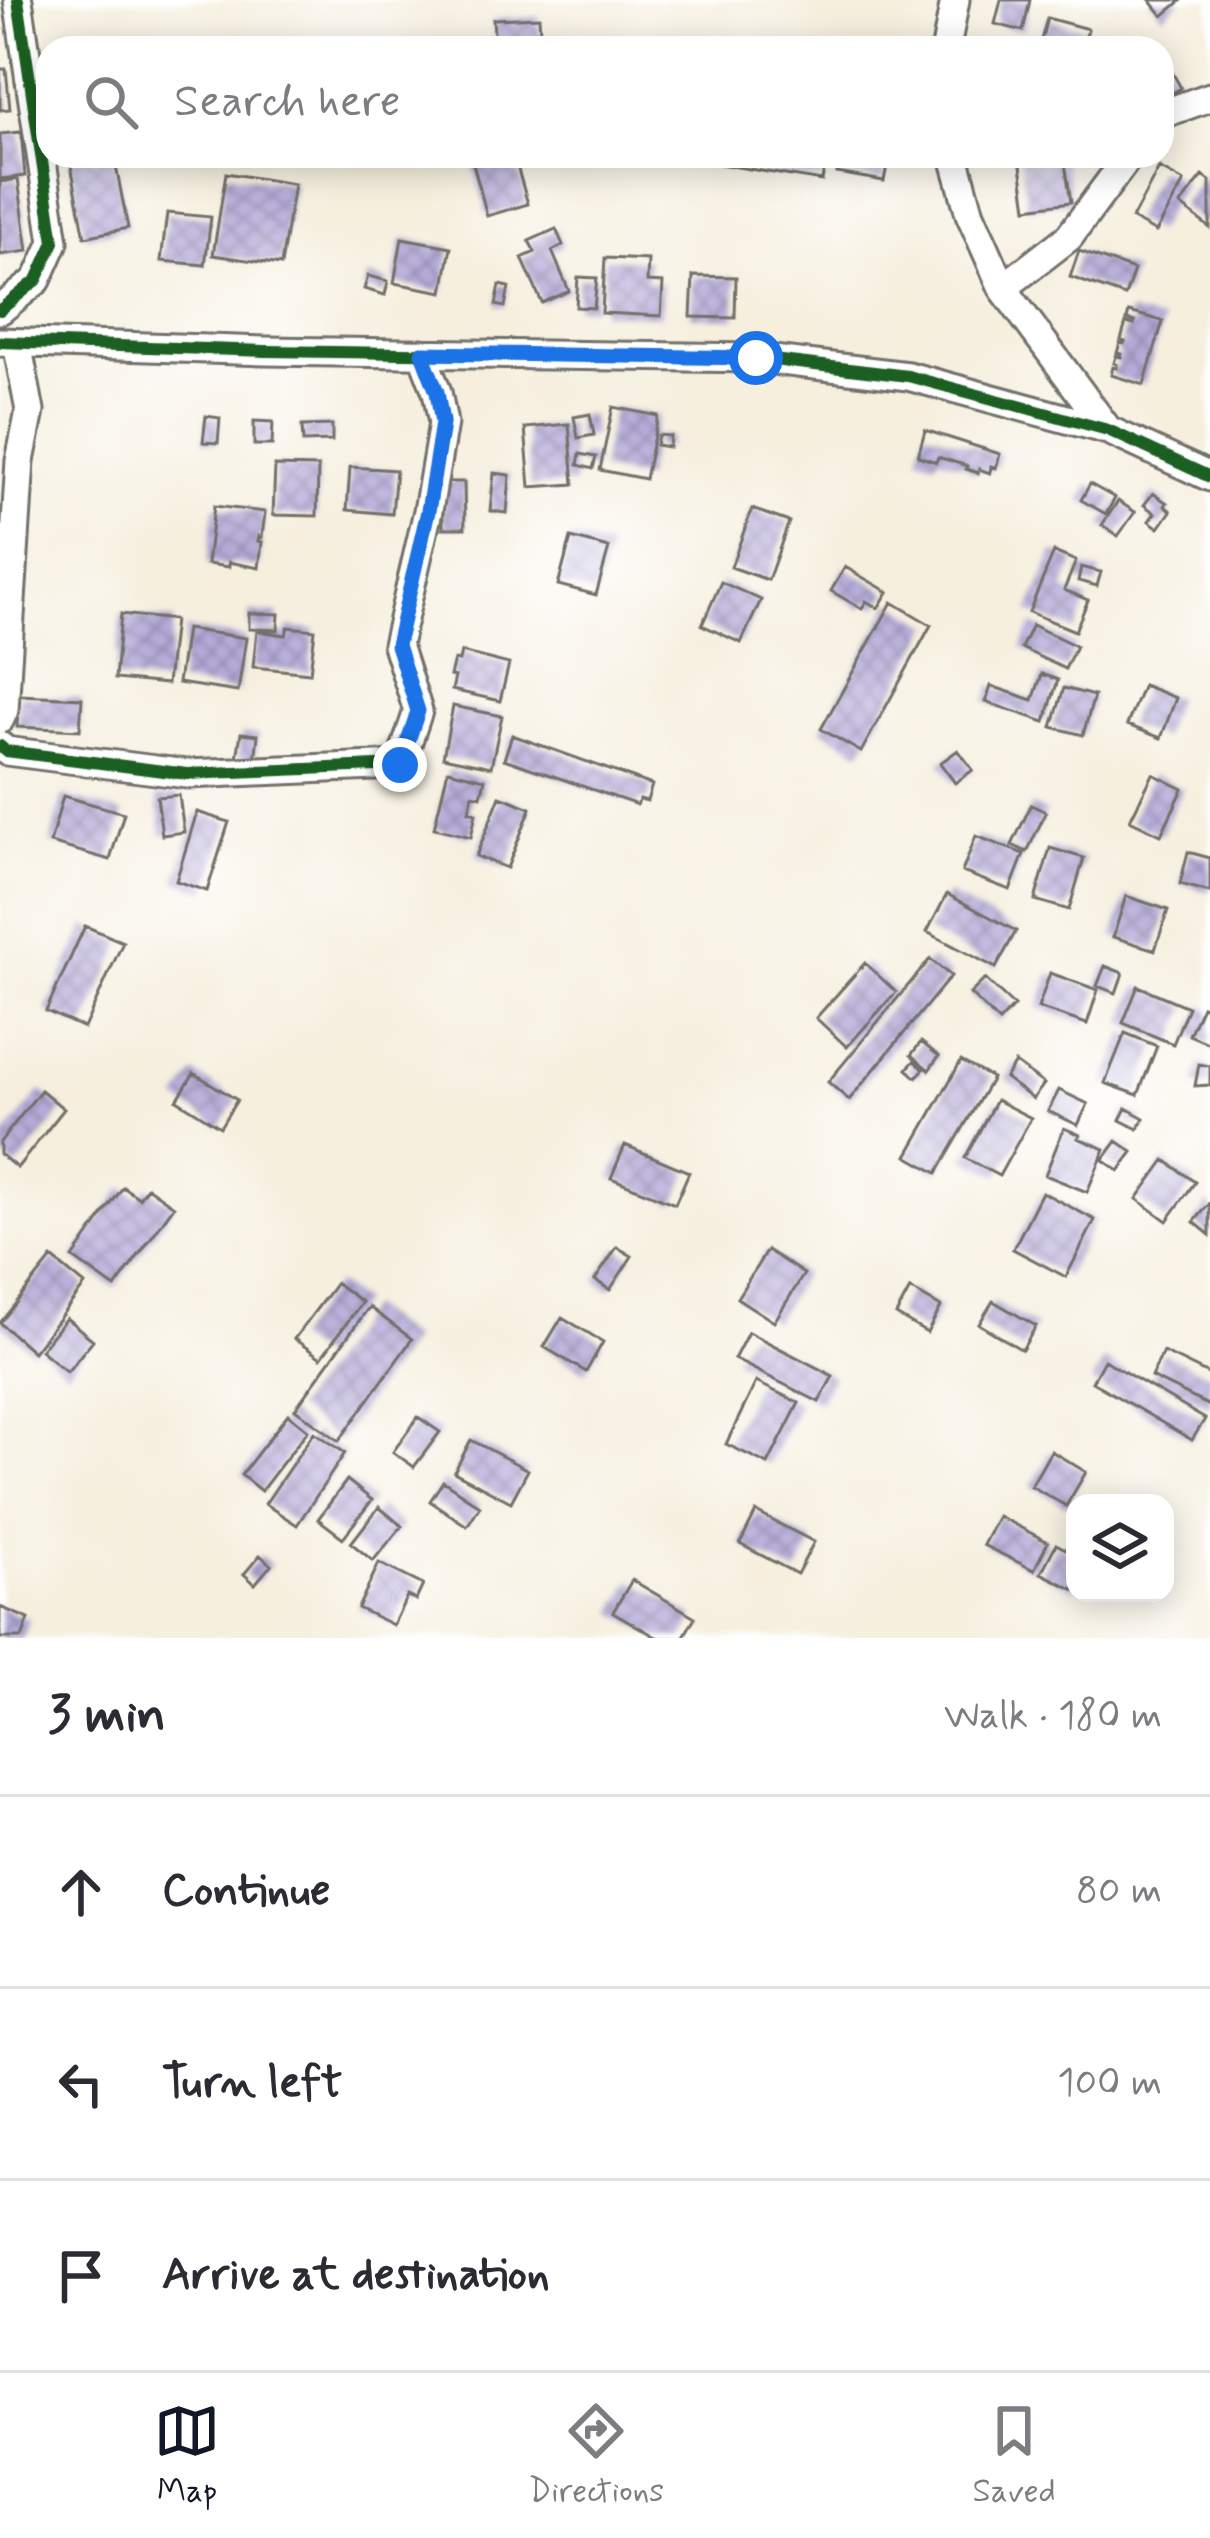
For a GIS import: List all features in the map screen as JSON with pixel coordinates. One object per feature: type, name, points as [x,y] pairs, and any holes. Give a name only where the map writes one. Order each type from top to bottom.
[{"type":"street","points":[[18,0],[36,121]]},
{"type":"street","points":[[948,36],[955,0]]},
{"type":"street","points":[[1174,109],[1210,97]]},
{"type":"street","points":[[0,310],[37,280],[54,242],[43,168]]},
{"type":"street","points":[[957,168],[970,214],[1003,289],[1108,430]]},
{"type":"street","points":[[1003,289],[1069,237],[1120,168]]},
{"type":"street","points":[[0,718],[20,461],[30,411],[9,343],[756,358],[908,376],[1108,430],[1210,477]]},
{"type":"street","points":[[0,746],[6,751],[187,774],[400,765],[418,711],[397,645],[428,511],[442,423],[437,392],[422,353]]},
{"type":"building","points":[[1001,0],[1030,0],[1023,31],[995,24]]},
{"type":"building","points":[[1150,0],[1182,0],[1163,16]]},
{"type":"building","points":[[539,17],[540,36],[494,36],[493,19]]},
{"type":"building","points":[[1047,18],[1088,29],[1086,36],[1042,36]]},
{"type":"building","points":[[0,69],[6,69],[10,109],[0,110]]},
{"type":"building","points":[[21,132],[25,176],[0,179],[0,134]]},
{"type":"building","points":[[72,168],[116,168],[128,228],[85,237]]},
{"type":"building","points":[[474,168],[518,168],[528,204],[487,216]]},
{"type":"building","points":[[743,168],[824,168],[822,181]]},
{"type":"building","points":[[838,168],[887,168],[884,181],[837,173]]},
{"type":"building","points":[[1021,168],[1066,168],[1071,202],[1027,208]]},
{"type":"building","points":[[1159,168],[1184,182],[1156,232],[1132,219]]},
{"type":"building","points":[[226,173],[294,184],[281,265],[213,255]]},
{"type":"building","points":[[1203,176],[1210,181],[1210,228],[1180,205]]},
{"type":"building","points":[[18,179],[28,251],[0,255],[0,182]]},
{"type":"building","points":[[167,213],[211,217],[205,265],[161,261]]},
{"type":"building","points":[[556,229],[563,245],[552,251],[569,291],[542,303],[522,258],[535,252],[529,241]]},
{"type":"building","points":[[402,238],[451,247],[443,292],[394,283]]},
{"type":"building","points":[[1079,251],[1134,270],[1125,296],[1070,277]]},
{"type":"building","points":[[605,258],[648,260],[647,282],[663,283],[661,316],[602,313]]},
{"type":"building","points":[[368,276],[388,281],[385,295],[364,289]]},
{"type":"building","points":[[693,276],[736,277],[735,318],[691,317]]},
{"type":"building","points":[[578,277],[597,278],[594,308],[576,307]]},
{"type":"building","points":[[500,285],[509,287],[505,307],[496,305]]},
{"type":"building","points":[[1129,312],[1163,321],[1144,385],[1111,375],[1113,367],[1117,368],[1116,356],[1121,357],[1117,353],[1125,342],[1121,340],[1126,323],[1135,322],[1127,320]]},
{"type":"building","points":[[613,407],[658,416],[645,479],[600,470]]},
{"type":"building","points":[[590,414],[594,435],[578,438],[574,417]]},
{"type":"building","points":[[206,416],[220,418],[218,443],[203,442]]},
{"type":"building","points":[[254,421],[273,422],[272,445],[254,445]]},
{"type":"building","points":[[569,424],[574,484],[530,487],[525,428]]},
{"type":"building","points":[[332,425],[332,441],[303,442],[302,426]]},
{"type":"building","points":[[925,430],[1000,454],[996,468],[978,473],[938,457],[936,462],[918,456]]},
{"type":"building","points":[[658,435],[670,436],[669,447],[656,445]]},
{"type":"building","points":[[580,454],[596,457],[593,469],[578,465]]},
{"type":"building","points":[[275,466],[318,467],[317,516],[273,515]]},
{"type":"building","points":[[350,467],[396,470],[392,514],[347,510]]},
{"type":"building","points":[[494,473],[510,475],[507,513],[490,511]]},
{"type":"building","points":[[443,482],[464,482],[465,528],[443,528]]},
{"type":"building","points":[[1090,484],[1115,498],[1106,514],[1081,500]]},
{"type":"building","points":[[1153,493],[1171,511],[1159,528],[1149,521],[1155,513],[1144,505]]},
{"type":"building","points":[[1118,501],[1135,512],[1118,536],[1102,525]]},
{"type":"building","points":[[214,506],[265,512],[258,541],[262,542],[259,568],[229,562],[229,567],[207,564]]},
{"type":"building","points":[[752,509],[789,522],[768,580],[731,567]]},
{"type":"building","points":[[571,538],[609,548],[596,595],[558,585]]},
{"type":"building","points":[[1054,552],[1076,561],[1064,590],[1088,600],[1075,631],[1029,612]]},
{"type":"building","points":[[845,567],[888,592],[878,608],[866,601],[862,609],[831,591]]},
{"type":"building","points":[[1081,567],[1101,572],[1097,586],[1078,581]]},
{"type":"building","points":[[721,582],[761,600],[741,643],[702,625]]},
{"type":"building","points":[[892,602],[931,625],[861,752],[821,729]]},
{"type":"building","points":[[249,613],[279,614],[278,630],[249,629]]},
{"type":"building","points":[[121,614],[174,620],[167,684],[115,679]]},
{"type":"building","points":[[1032,625],[1076,646],[1065,669],[1021,648]]},
{"type":"building","points":[[288,627],[315,630],[310,673],[253,667],[257,631],[286,635]]},
{"type":"building","points":[[186,629],[246,638],[238,692],[178,683]]},
{"type":"building","points":[[461,652],[509,664],[500,701],[452,690],[455,677],[450,676]]},
{"type":"building","points":[[1042,674],[1058,680],[1045,722],[986,702],[991,686],[1033,700]]},
{"type":"building","points":[[1143,685],[1176,698],[1161,738],[1127,725]]},
{"type":"building","points":[[1064,688],[1094,696],[1083,735],[1052,727]]},
{"type":"building","points":[[19,695],[82,698],[80,730],[17,727]]},
{"type":"building","points":[[453,706],[502,716],[491,767],[443,757]]},
{"type":"building","points":[[241,733],[258,735],[255,761],[237,758]]},
{"type":"building","points":[[512,735],[652,785],[647,801],[640,799],[637,805],[504,759]]},
{"type":"building","points":[[958,750],[973,770],[955,783],[940,763]]},
{"type":"building","points":[[448,770],[485,779],[481,796],[473,794],[469,811],[476,813],[471,837],[434,828]]},
{"type":"building","points":[[1153,774],[1183,789],[1161,835],[1130,820]]},
{"type":"building","points":[[179,795],[184,832],[162,835],[157,797]]},
{"type":"building","points":[[63,796],[124,813],[110,860],[50,843]]},
{"type":"building","points":[[500,796],[531,808],[507,868],[476,856]]},
{"type":"building","points":[[1031,805],[1046,812],[1027,852],[1012,845]]},
{"type":"building","points":[[197,812],[229,822],[207,891],[176,881]]},
{"type":"building","points":[[976,836],[1024,854],[1010,890],[962,872]]},
{"type":"building","points":[[1050,848],[1084,858],[1069,910],[1035,900]]},
{"type":"building","points":[[1188,852],[1210,858],[1210,892],[1180,884]]},
{"type":"building","points":[[947,894],[1016,931],[996,968],[927,932]]},
{"type":"building","points":[[1126,896],[1168,910],[1155,950],[1113,937]]},
{"type":"building","points":[[85,926],[123,942],[84,1028],[46,1011]]},
{"type":"building","points":[[930,959],[951,976],[849,1100],[828,1082]]},
{"type":"building","points":[[865,963],[896,992],[847,1047],[816,1018]]},
{"type":"building","points":[[1105,966],[1123,973],[1116,993],[1097,986]]},
{"type":"building","points":[[1050,973],[1098,990],[1087,1024],[1038,1008]]},
{"type":"building","points":[[985,979],[1014,1006],[999,1022],[970,994]]},
{"type":"building","points":[[1138,986],[1188,1007],[1173,1044],[1123,1023]]},
{"type":"building","points":[[1202,1006],[1210,1009],[1210,1044],[1189,1035]]},
{"type":"building","points":[[1125,1033],[1157,1046],[1138,1095],[1105,1083]]},
{"type":"building","points":[[921,1042],[939,1056],[929,1070],[911,1055]]},
{"type":"building","points":[[914,1061],[924,1069],[916,1077],[907,1069]]},
{"type":"building","points":[[961,1061],[992,1078],[937,1173],[907,1156]]},
{"type":"building","points":[[1015,1063],[1044,1084],[1033,1099],[1005,1078]]},
{"type":"building","points":[[1199,1064],[1210,1066],[1210,1085],[1195,1086]]},
{"type":"building","points":[[194,1073],[237,1100],[220,1127],[177,1100]]},
{"type":"building","points":[[41,1090],[64,1109],[17,1168],[0,1154],[0,1142]]},
{"type":"building","points":[[1059,1090],[1088,1104],[1078,1125],[1048,1111]]},
{"type":"building","points":[[996,1100],[1031,1118],[999,1176],[965,1158]]},
{"type":"building","points":[[1126,1108],[1144,1118],[1138,1129],[1120,1120]]},
{"type":"building","points":[[1064,1128],[1105,1149],[1087,1192],[1045,1175]]},
{"type":"building","points":[[1117,1141],[1133,1152],[1119,1171],[1103,1160]]},
{"type":"building","points":[[625,1145],[689,1172],[675,1204],[611,1178]]},
{"type":"building","points":[[1165,1160],[1195,1182],[1167,1221],[1137,1199]]},
{"type":"building","points":[[123,1187],[139,1198],[147,1187],[174,1206],[115,1288],[73,1258]]},
{"type":"building","points":[[1042,1192],[1095,1220],[1066,1277],[1013,1249]]},
{"type":"building","points":[[1210,1203],[1210,1235],[1194,1222]]},
{"type":"building","points":[[617,1247],[632,1256],[610,1290],[595,1280]]},
{"type":"building","points":[[767,1250],[804,1274],[774,1322],[737,1298]]},
{"type":"building","points":[[52,1258],[85,1285],[33,1352],[0,1323]]},
{"type":"building","points":[[336,1283],[362,1302],[321,1358],[294,1339]]},
{"type":"building","points":[[910,1289],[941,1307],[927,1333],[896,1315]]},
{"type":"building","points":[[993,1301],[1036,1326],[1022,1350],[979,1324]]},
{"type":"building","points":[[369,1307],[412,1339],[339,1441],[295,1409]]},
{"type":"building","points":[[562,1317],[603,1342],[586,1372],[544,1347]]},
{"type":"building","points":[[66,1318],[93,1340],[67,1372],[40,1350]]},
{"type":"building","points":[[748,1332],[833,1376],[819,1402],[734,1359]]},
{"type":"building","points":[[1163,1352],[1210,1375],[1210,1406],[1151,1377]]},
{"type":"building","points":[[1104,1360],[1205,1419],[1192,1440],[1092,1382]]},
{"type":"building","points":[[756,1382],[799,1403],[768,1464],[726,1444]]},
{"type":"building","points":[[288,1414],[308,1430],[261,1491],[241,1475]]},
{"type":"building","points":[[418,1417],[440,1432],[414,1467],[393,1452]]},
{"type":"building","points":[[314,1432],[345,1453],[297,1525],[265,1504]]},
{"type":"building","points":[[471,1440],[528,1470],[511,1502],[454,1472]]},
{"type":"building","points":[[1051,1451],[1086,1472],[1073,1494],[1066,1494],[1066,1506],[1031,1486]]},
{"type":"building","points":[[347,1480],[372,1500],[343,1538],[318,1519]]},
{"type":"building","points":[[443,1481],[480,1506],[467,1526],[430,1501]]},
{"type":"building","points":[[379,1507],[402,1526],[373,1561],[351,1543]]},
{"type":"building","points":[[756,1512],[814,1542],[797,1574],[740,1544]]},
{"type":"building","points":[[998,1516],[1048,1542],[1034,1570],[983,1545]]},
{"type":"building","points":[[1056,1544],[1066,1549],[1066,1586],[1041,1573]]},
{"type":"building","points":[[260,1555],[271,1565],[255,1584],[244,1574]]},
{"type":"building","points":[[379,1563],[423,1585],[416,1600],[407,1596],[393,1625],[358,1608]]},
{"type":"building","points":[[632,1580],[695,1617],[683,1638],[658,1638],[613,1612]]},
{"type":"building","points":[[0,1607],[29,1619],[22,1638],[0,1638]]},
{"type":"cycle path","points":[[18,0],[36,121]]},
{"type":"cycle path","points":[[0,310],[37,280],[54,242],[43,168]]},
{"type":"cycle path","points":[[0,342],[756,358],[908,376],[1108,430],[1210,477]]},
{"type":"cycle path","points":[[0,746],[6,751],[187,774],[400,765],[418,711],[397,645],[443,423],[422,353]]},
{"type":"route","points":[[400,765],[418,711],[397,645],[428,511],[442,423],[437,392],[422,353],[756,358]]}]
